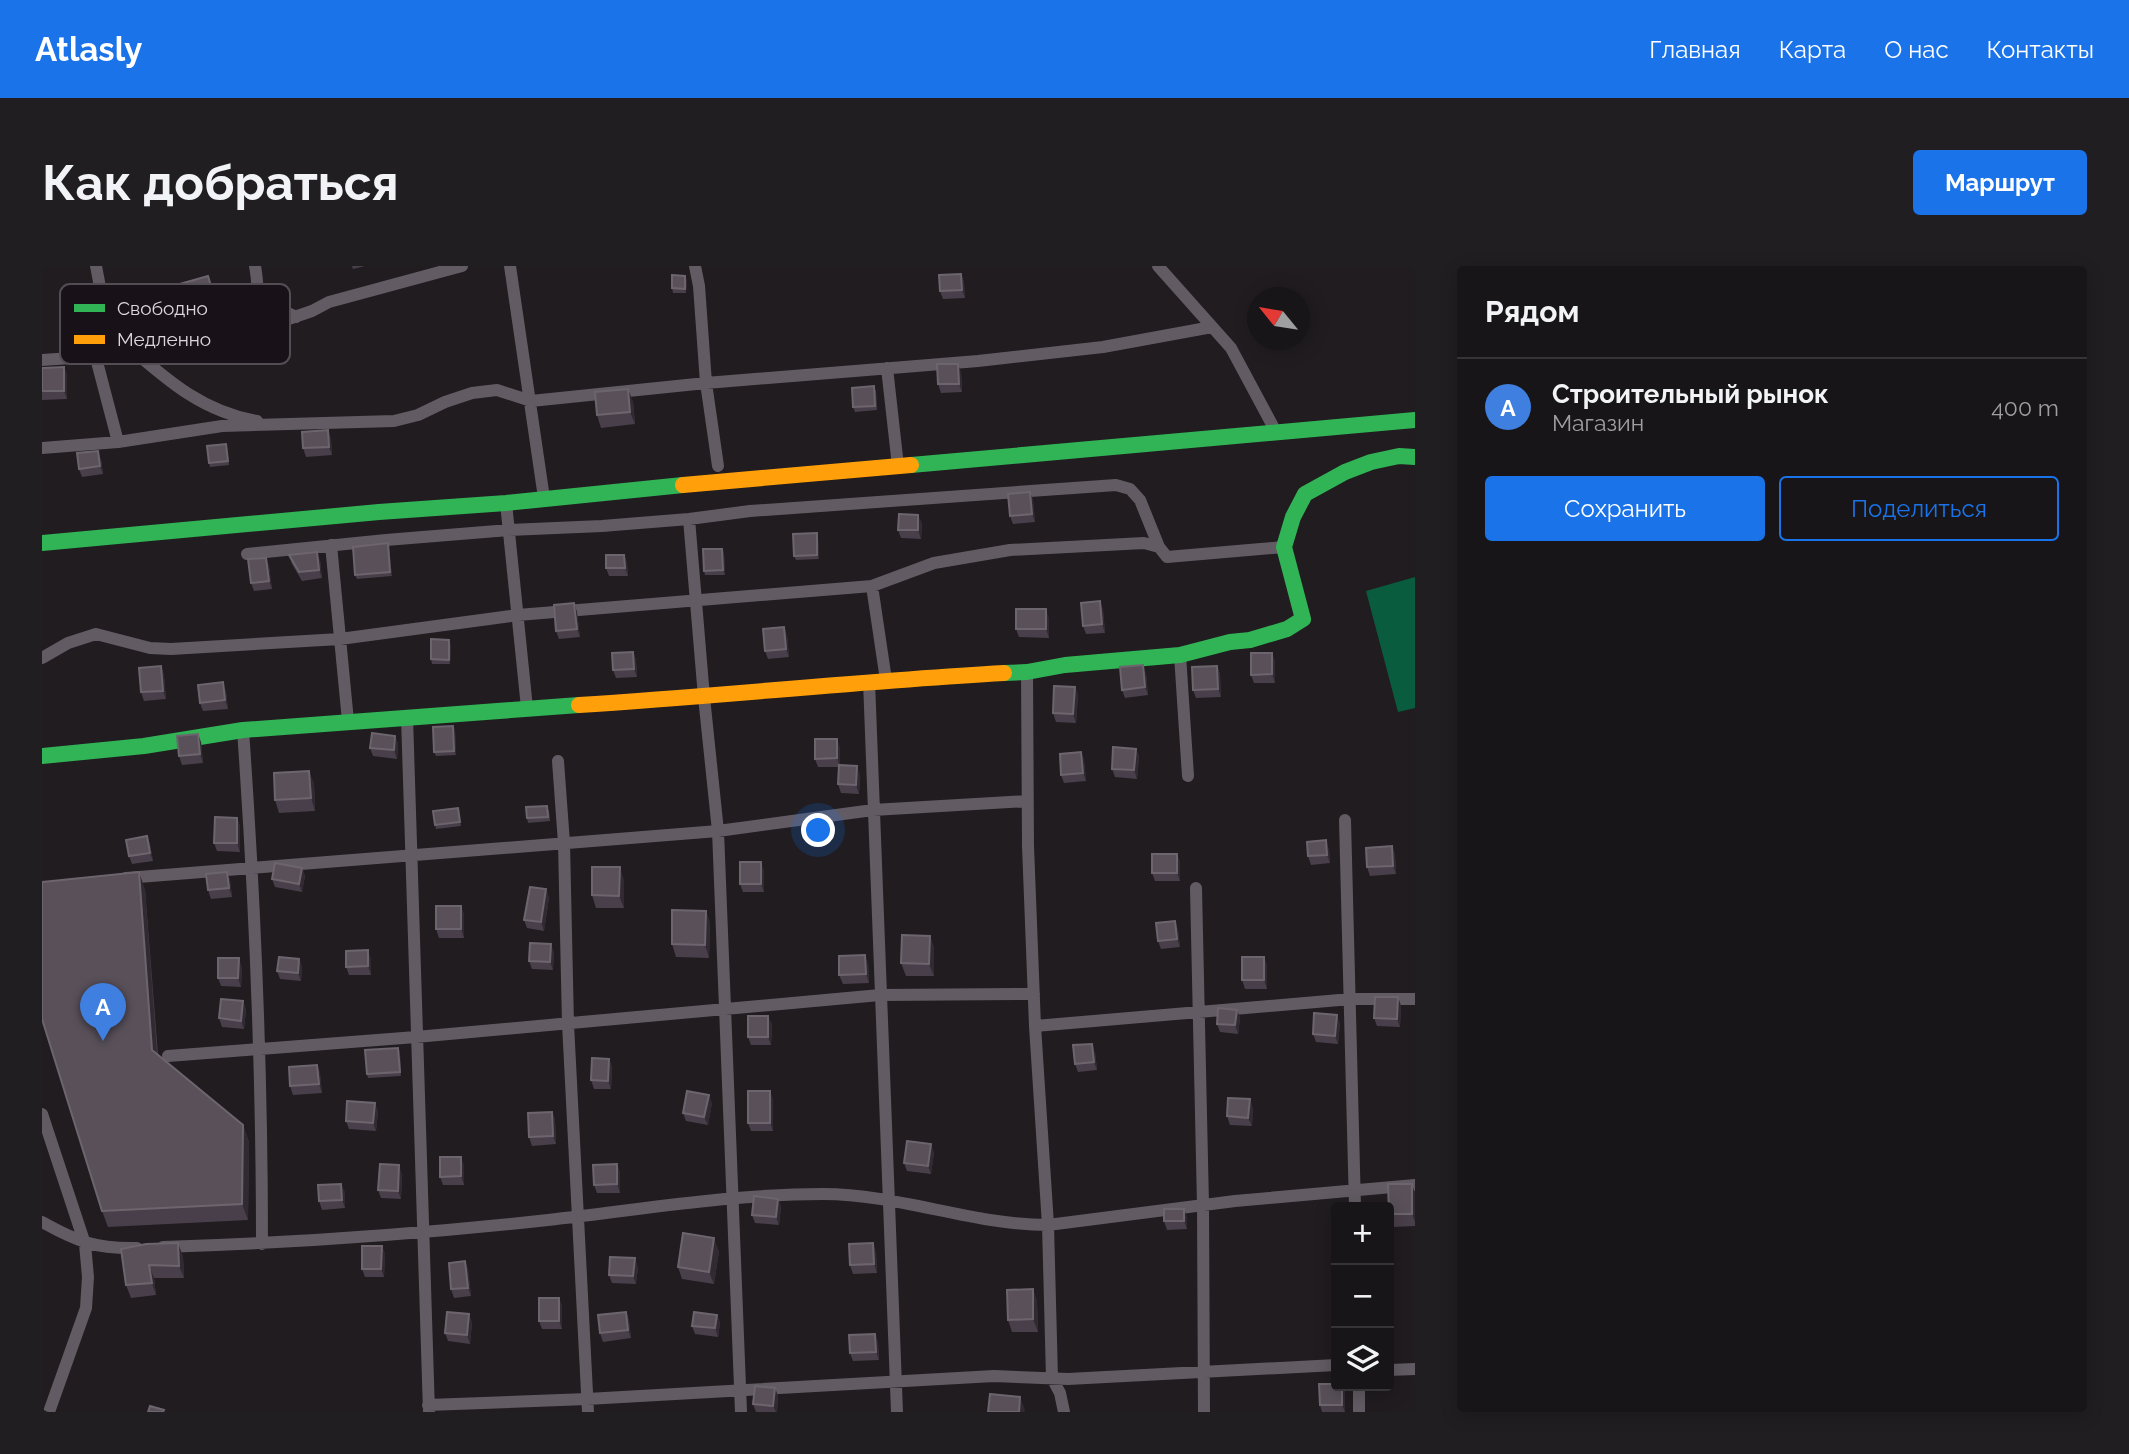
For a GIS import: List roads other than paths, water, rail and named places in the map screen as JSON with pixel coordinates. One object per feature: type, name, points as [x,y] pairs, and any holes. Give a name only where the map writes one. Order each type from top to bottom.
[{"type":"street","points":[[96,266],[99,284]]},
{"type":"street","points":[[255,266],[258,284]]},
{"type":"street","points":[[290,319],[329,302],[418,272],[462,266]]},
{"type":"street","points":[[510,266],[544,498]]},
{"type":"street","points":[[695,266],[699,286],[706,383],[718,466]]},
{"type":"street","points":[[1158,266],[1231,348],[1276,432]]},
{"type":"street","points":[[290,314],[296,317]]},
{"type":"street","points":[[42,448],[118,442],[222,426],[394,421],[418,415],[472,393],[497,390],[531,401],[1103,347],[1212,327]]},
{"type":"street","points":[[42,360],[60,359]]},
{"type":"street","points":[[98,364],[118,442]]},
{"type":"street","points":[[148,364],[180,390],[205,405],[236,417],[282,425]]},
{"type":"street","points":[[887,368],[898,466]]},
{"type":"street","points":[[42,543],[1415,420]]},
{"type":"street","points":[[42,757],[144,746],[243,730],[1027,671],[1180,655],[1230,642],[1250,640],[1287,629],[1303,619],[1284,547],[1293,517],[1305,494],[1345,472],[1371,462],[1415,457]]},
{"type":"street","points":[[247,554],[509,530],[603,526],[750,511],[1116,485],[1130,489],[1140,500],[1159,547],[1167,557],[1284,547]]},
{"type":"street","points":[[506,503],[527,708]]},
{"type":"street","points":[[689,519],[718,831],[741,1412]]},
{"type":"street","points":[[42,657],[68,643],[96,634],[150,648],[171,649],[340,639],[518,615],[872,586],[934,563],[1010,551],[1144,543],[1159,547]]},
{"type":"street","points":[[331,545],[348,721]]},
{"type":"street","points":[[872,586],[878,681],[873,810],[897,1412]]},
{"type":"street","points":[[1180,655],[1188,776]]},
{"type":"street","points":[[1027,671],[1027,801],[1035,1026],[1048,1225],[1052,1378],[1065,1412]]},
{"type":"street","points":[[407,717],[429,1408],[587,1406],[740,1391],[994,1376],[1068,1379],[1331,1366]]},
{"type":"street","points":[[243,730],[253,869],[262,1147],[262,1244]]},
{"type":"street","points":[[558,761],[565,843],[568,1024],[587,1406]]},
{"type":"street","points":[[108,880],[718,831],[873,810],[1027,801]]},
{"type":"street","points":[[1345,820],[1355,1202]]},
{"type":"street","points":[[1196,888],[1203,1205],[1204,1412]]},
{"type":"street","points":[[168,1056],[568,1024],[880,995],[1034,995]]},
{"type":"street","points":[[1035,1026],[1351,999],[1415,999]]},
{"type":"street","points":[[42,1114],[85,1244],[88,1277],[86,1308],[49,1412]]},
{"type":"street","points":[[42,1222],[85,1244],[116,1248],[262,1244],[422,1234],[734,1199],[824,1194],[888,1199],[1019,1225],[1048,1225],[1203,1205],[1415,1185]]},
{"type":"street","points":[[1394,1370],[1415,1370]]},
{"type":"street","points":[[1359,1391],[1359,1412]]},
{"type":"place","name":"Строительный рынок","points":[[103,1041]]}]
